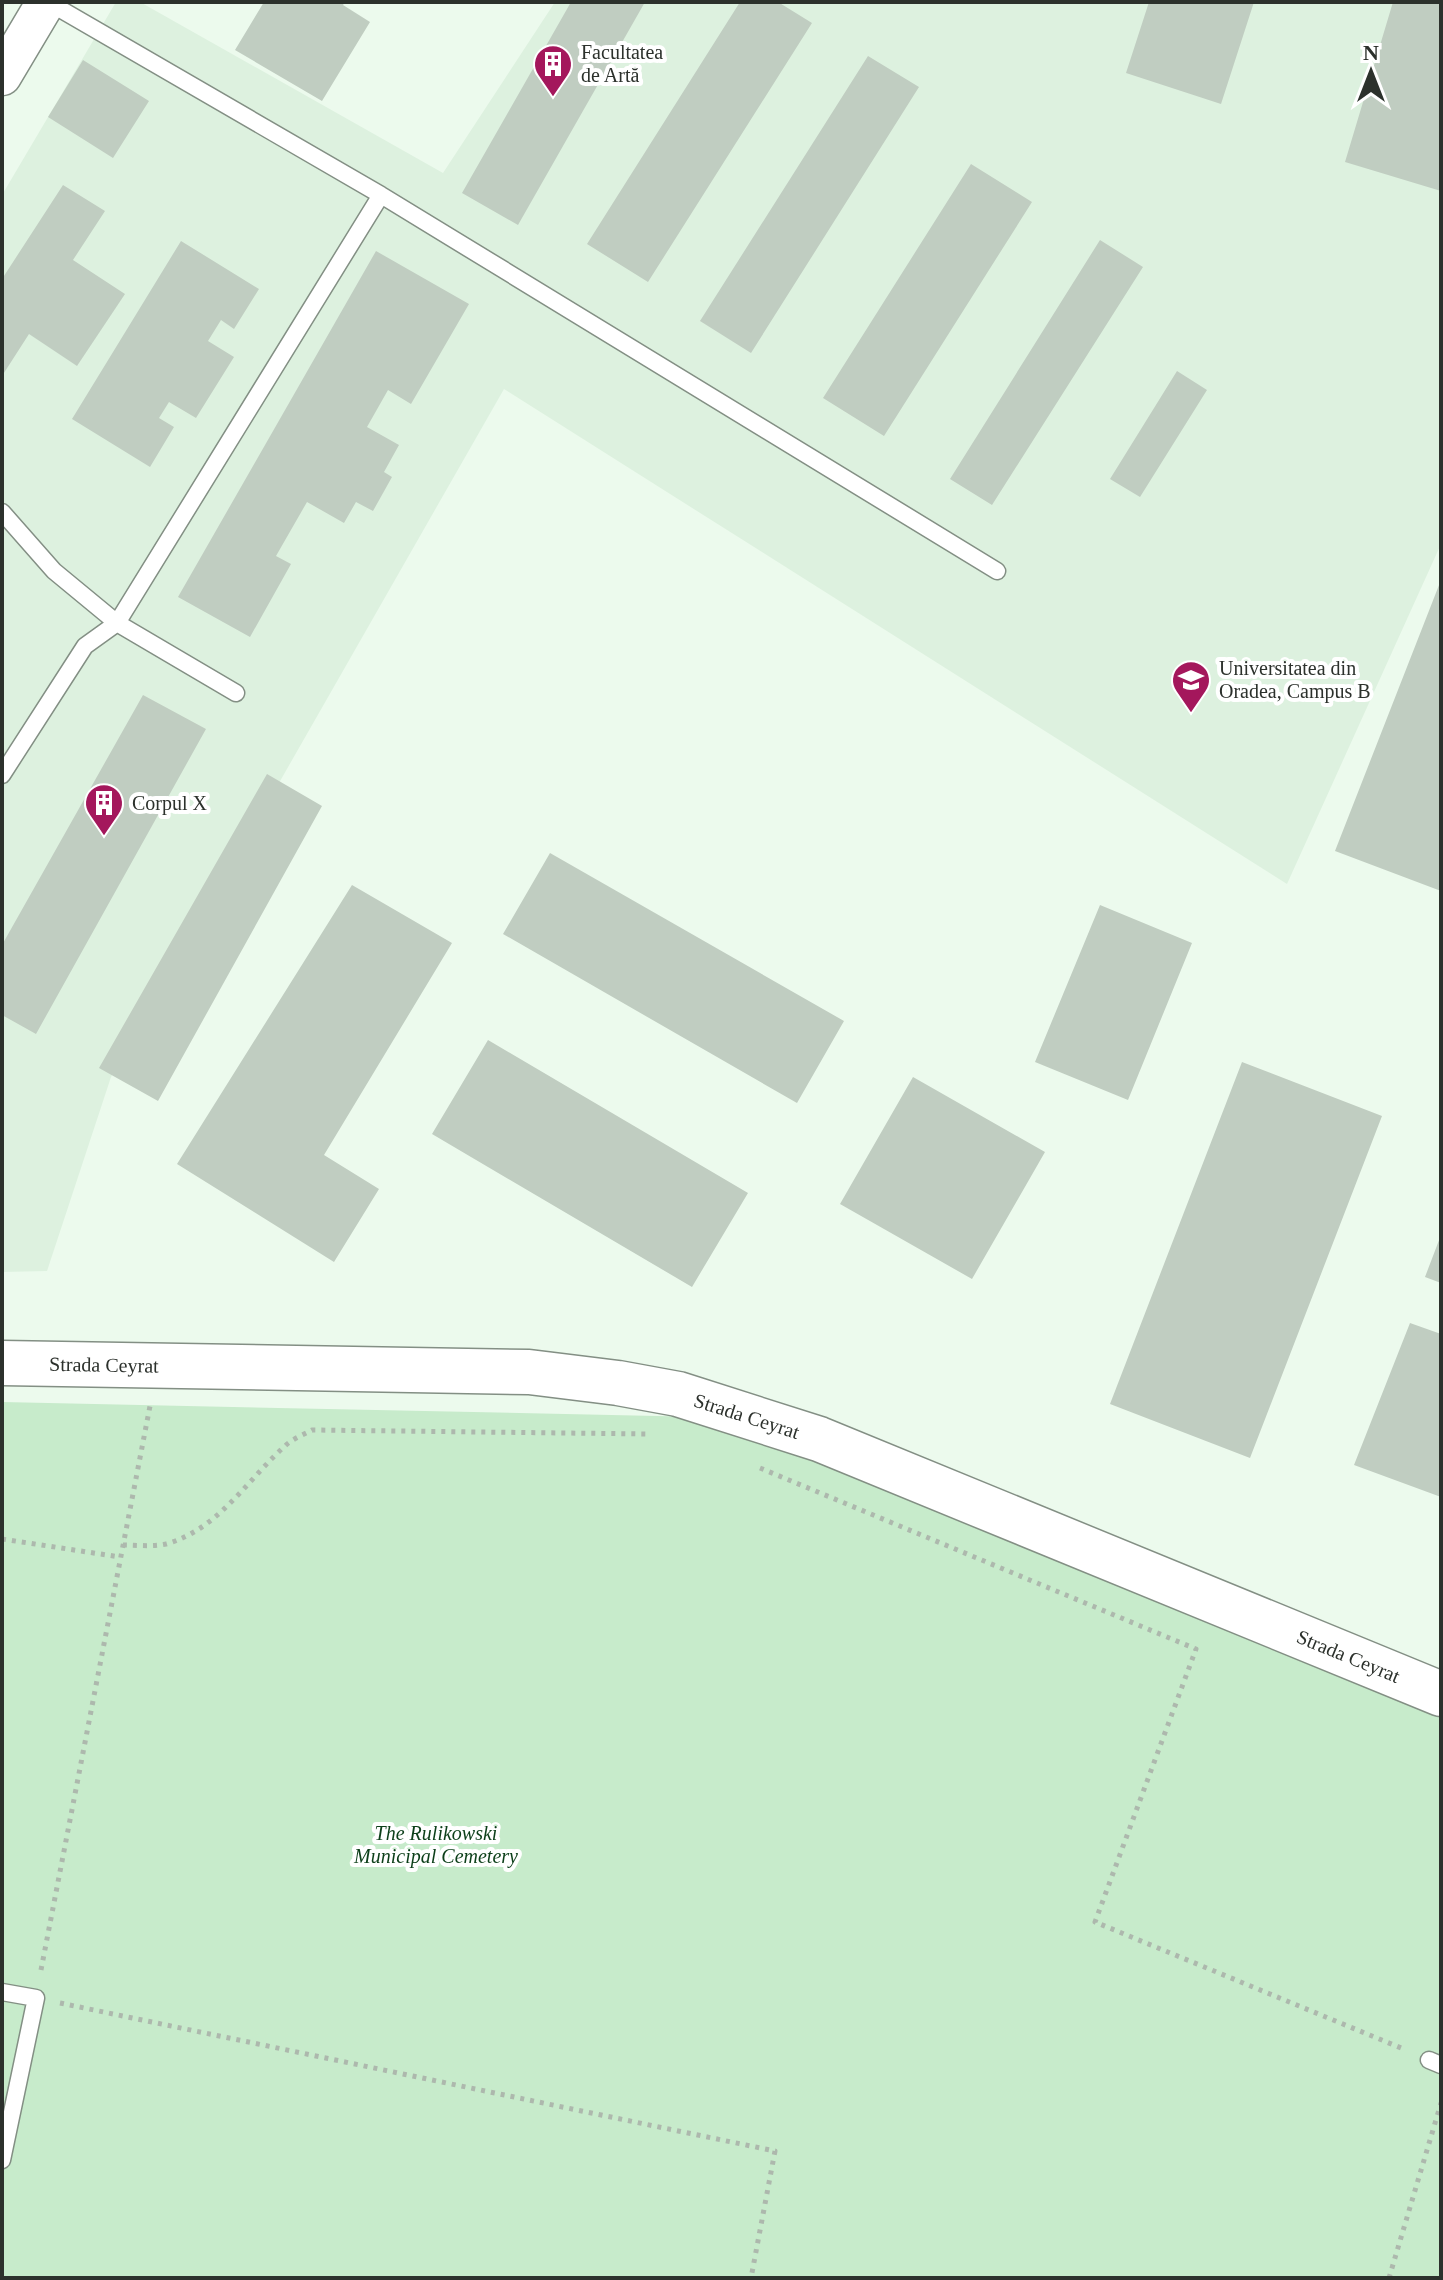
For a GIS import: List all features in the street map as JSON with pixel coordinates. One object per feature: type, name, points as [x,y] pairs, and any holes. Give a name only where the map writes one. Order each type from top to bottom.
[{"type":"main road","name":"Strada Ceyrat","points":[[2,1363],[529,1372],[678,1394],[819,1439],[1441,1694]]},
{"type":"street","points":[[2,76],[47,2]]},
{"type":"lane","points":[[47,2],[381,195],[997,571]]},
{"type":"lane","points":[[2,775],[85,646],[117,623],[381,195]]},
{"type":"lane","points":[[2,512],[54,571],[117,623],[236,693]]},
{"type":"lane","points":[[2,1992],[36,1998],[2,2160]]},
{"type":"path","points":[[155,1367],[36,1998],[775,2151],[751,2278]]},
{"type":"path","points":[[123,1545],[165,1544],[190,1534],[213,1519],[238,1496],[286,1444],[312,1430],[650,1434]]},
{"type":"path","points":[[754,1465],[1196,1649],[1095,1922],[1435,2062]]},
{"type":"path","points":[[2,1539],[120,1557]]},
{"type":"path","points":[[1389,2278],[1441,2103]]},
{"type":"shaded area","name":"Universitatea din Oradea, Campus B","points":[[116,2],[140,2],[443,173],[555,2],[1441,2],[1441,544],[1287,884],[504,389],[111,1077],[47,1271],[2,1272],[2,195]]},
{"type":"green space","name":"The Rulikowski Municipal Cemetery","points":[[2,1402],[703,1417],[1231,1627],[1441,1717],[1441,2278],[2,2278]]},
{"type":"building","points":[[264,2],[345,2],[343,5],[370,22],[322,101],[235,50]]},
{"type":"building","name":"Facultatea de Artă","points":[[571,2],[645,2],[518,225],[462,193]]},
{"type":"building","points":[[740,2],[778,2],[812,23],[648,282],[587,244]]},
{"type":"building","points":[[1149,2],[1254,2],[1221,104],[1126,73]]},
{"type":"building","points":[[1393,2],[1441,2],[1441,191],[1345,162]]},
{"type":"building","points":[[868,56],[919,87],[751,353],[700,321]]},
{"type":"building","points":[[83,60],[149,101],[113,158],[48,117]]},
{"type":"building","points":[[971,164],[1032,202],[884,436],[823,398]]},
{"type":"building","points":[[63,185],[105,211],[73,260],[125,294],[77,366],[29,334],[2,376],[2,279]]},
{"type":"building","points":[[1100,240],[1143,267],[992,505],[950,479]]},
{"type":"building","points":[[181,241],[259,289],[234,329],[221,320],[208,341],[234,357],[196,418],[169,402],[159,418],[174,427],[150,467],[72,419]]},
{"type":"building","points":[[376,251],[469,304],[411,404],[388,390],[367,427],[399,445],[384,472],[392,477],[373,511],[356,502],[344,523],[307,502],[276,556],[291,564],[250,637],[178,597]]},
{"type":"building","points":[[1177,371],[1207,390],[1140,497],[1110,479]]},
{"type":"building","points":[[1441,580],[1441,891],[1335,851]]},
{"type":"building","name":"Corpul X","points":[[143,695],[206,729],[36,1034],[2,1015],[2,945]]},
{"type":"building","points":[[267,774],[322,806],[158,1101],[99,1068]]},
{"type":"building","points":[[550,853],[844,1021],[797,1103],[503,934]]},
{"type":"building","points":[[352,885],[452,943],[324,1155],[379,1189],[334,1262],[177,1164]]},
{"type":"building","points":[[1100,905],[1192,943],[1128,1100],[1035,1062]]},
{"type":"building","points":[[488,1040],[748,1193],[692,1287],[432,1134]]},
{"type":"building","points":[[1242,1062],[1382,1116],[1250,1458],[1110,1404]]},
{"type":"building","points":[[913,1077],[1045,1152],[972,1279],[840,1204]]},
{"type":"building","points":[[1441,1235],[1441,1283],[1425,1277]]},
{"type":"building","points":[[1410,1323],[1441,1334],[1441,1497],[1354,1465]]},
{"type":"place","name":"Facultatea de Artă","points":[[553,98]]},
{"type":"place","name":"Universitatea din Oradea, Campus B","points":[[1191,714]]},
{"type":"place","name":"Corpul X","points":[[104,837]]}]
